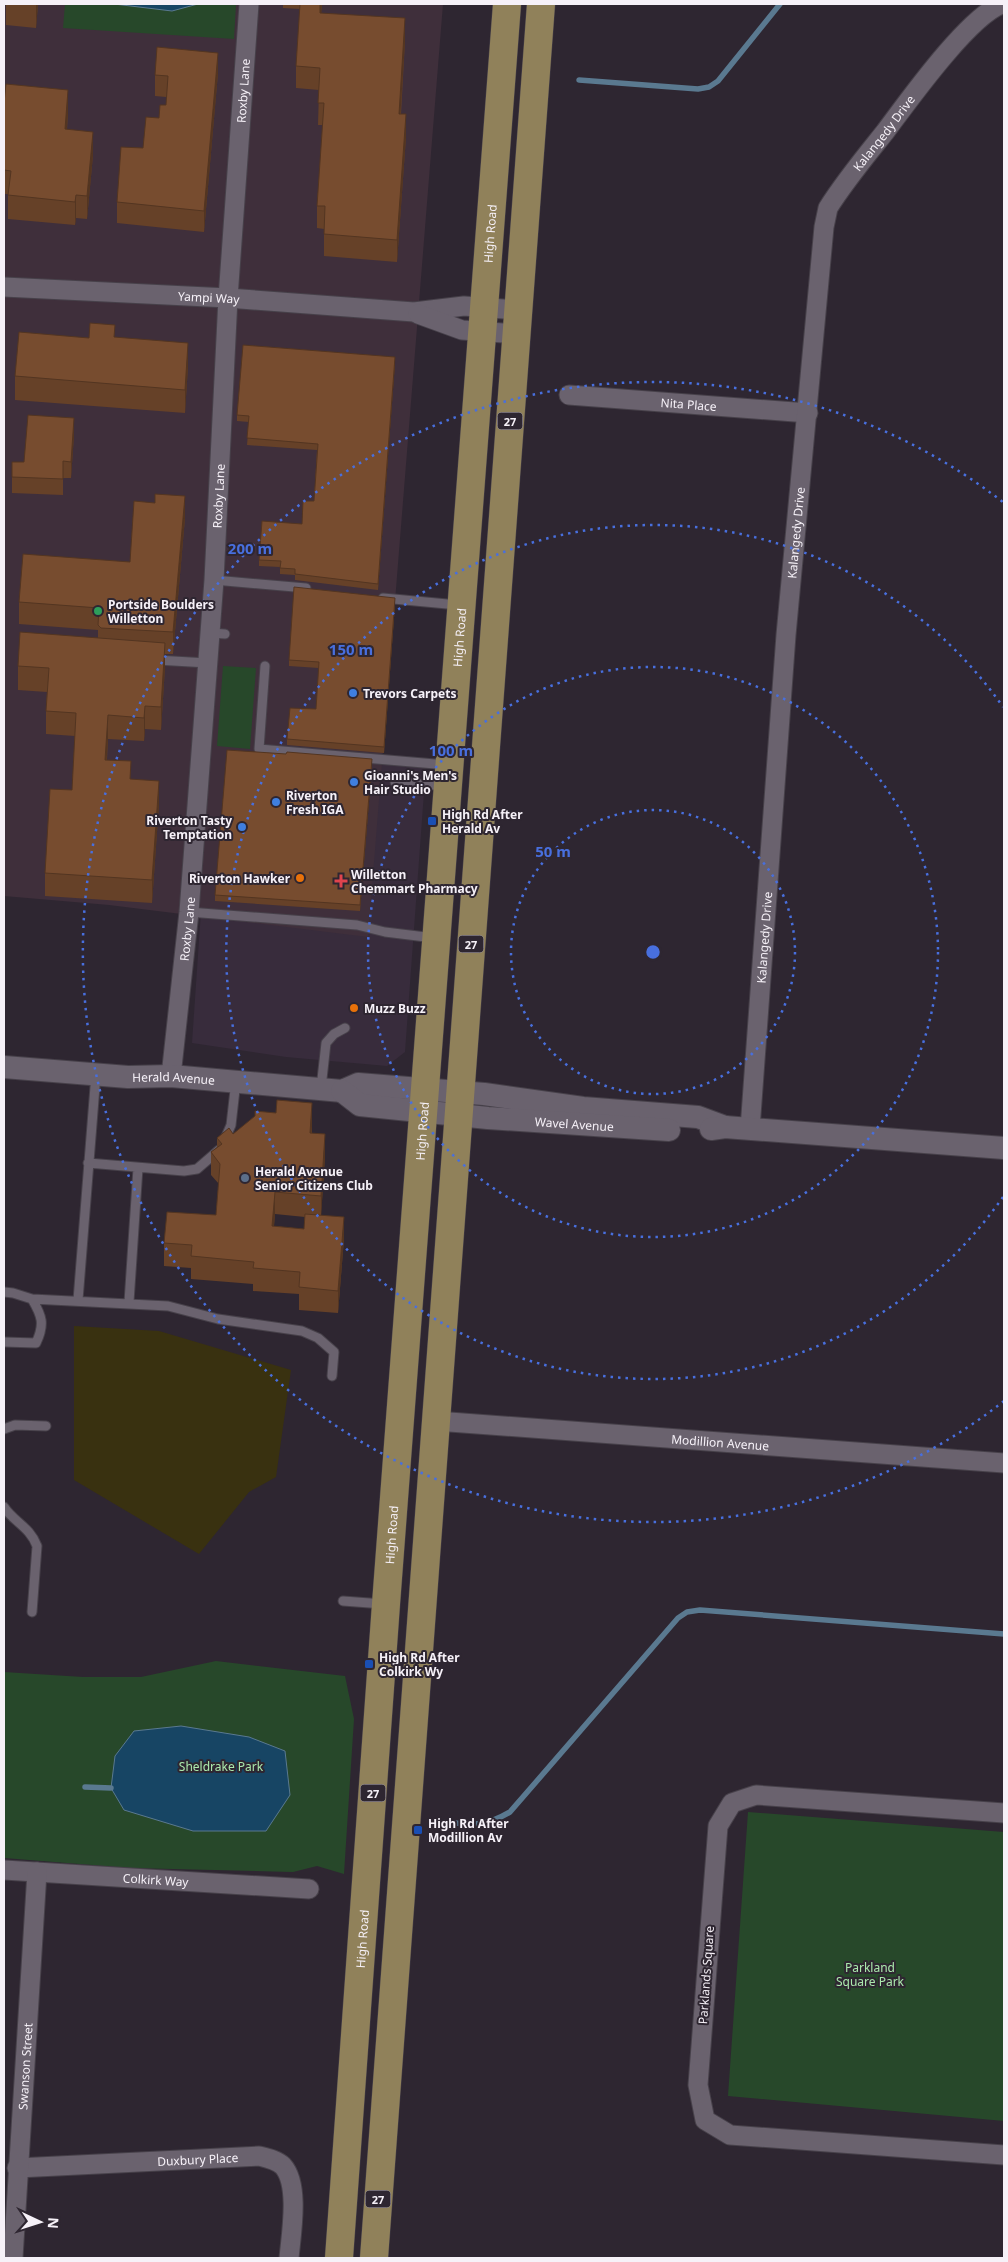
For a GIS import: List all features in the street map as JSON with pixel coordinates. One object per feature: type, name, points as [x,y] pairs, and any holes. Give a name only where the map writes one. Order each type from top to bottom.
[{"type":"main road","name":"High Road","points":[[339,2258],[506,4]]},
{"type":"main road","name":"27","points":[[374,2258],[541,4]]},
{"type":"street","name":"Roxby Lane","points":[[171,1076],[189,912],[208,663],[218,634],[214,580],[228,298],[249,4]]},
{"type":"street","name":"Kalangedy Drive","points":[[750,1129],[786,635],[824,227],[828,208],[917,90],[967,32],[993,7],[1002,4]]},
{"type":"street","name":"Yampi Way","points":[[4,287],[228,298],[414,312],[462,330],[483,320],[517,322]]},
{"type":"street","name":"Nita Place","points":[[569,395],[808,412]]},
{"type":"street","name":"Herald Avenue","points":[[4,1067],[128,1077],[171,1076],[332,1090],[360,1105],[424,1100],[459,1104]]},
{"type":"street","name":"Wavel Avenue","points":[[459,1104],[583,1108],[698,1117],[725,1127],[1004,1148]]},
{"type":"street","name":"Modillion Avenue","points":[[436,1421],[1004,1463]]},
{"type":"street","name":"Parklands Square","points":[[1004,1813],[756,1795],[732,1803],[718,1826],[698,2085],[705,2120],[730,2135],[1004,2155]]},
{"type":"street","name":"Colkirk Way","points":[[4,1870],[309,1889]]},
{"type":"street","name":"Swanson Street","points":[[13,2258],[17,2168],[37,1872]]},
{"type":"street","name":"Duxbury Place","points":[[17,2168],[259,2156],[273,2160],[284,2167],[291,2183],[293,2208],[289,2258]]},
{"type":"lane","points":[[214,580],[271,588],[320,590]]},
{"type":"lane","points":[[369,596],[461,605]]},
{"type":"lane","points":[[148,659],[208,663]]},
{"type":"lane","points":[[265,666],[259,750],[449,776]]},
{"type":"lane","points":[[395,782],[449,776]]},
{"type":"lane","points":[[189,912],[357,925],[384,932],[436,938]]},
{"type":"lane","points":[[332,1090],[326,1043],[334,1034],[345,1028]]},
{"type":"lane","points":[[78,1300],[96,1074]]},
{"type":"lane","points":[[88,1163],[184,1171],[197,1169],[222,1147],[231,1125],[236,1081]]},
{"type":"lane","points":[[128,1302],[138,1168]]},
{"type":"lane","points":[[4,1292],[32,1299],[128,1302],[168,1306],[218,1319],[302,1332],[318,1338],[334,1352],[332,1376]]},
{"type":"lane","points":[[4,1342],[36,1342],[40,1334],[42,1317],[32,1299]]},
{"type":"lane","points":[[4,1429],[15,1425],[46,1426]]},
{"type":"lane","points":[[4,1507],[10,1515],[34,1536],[37,1546],[32,1612]]},
{"type":"lane","points":[[343,1602],[386,1604]]},
{"type":"shaded area","points":[[4,4],[443,4],[368,937],[109,905],[4,896]]},
{"type":"shaded area","points":[[212,750],[426,765],[405,1052],[387,1066],[286,1057],[192,1043]]},
{"type":"green space","points":[[65,4],[236,4],[234,39],[63,28]]},
{"type":"green space","points":[[223,666],[256,668],[250,749],[217,746]]},
{"type":"green space","name":"Sheldrake Park","points":[[216,1661],[345,1676],[354,1719],[344,1874],[317,1866],[293,1872],[130,1868],[4,1858],[4,1672],[83,1677],[141,1677]]},
{"type":"green space","name":"Parkland Square Park","points":[[748,1812],[1004,1832],[1004,2121],[728,2096]]},
{"type":"sand","points":[[74,1326],[159,1331],[291,1370],[276,1477],[249,1492],[199,1554],[74,1480]]},
{"type":"water","points":[[114,4],[198,4],[172,11]]},
{"type":"water","points":[[181,1726],[249,1737],[285,1751],[290,1795],[266,1831],[193,1831],[124,1810],[111,1788],[115,1756],[134,1731]]},
{"type":"building","points":[[300,4],[320,4],[320,13],[405,18],[399,114],[406,114],[397,240],[324,234],[325,206],[317,206],[324,103],[318,103],[320,68],[296,66]]},
{"type":"building","points":[[157,47],[218,53],[204,211],[117,202],[121,147],[143,148],[146,117],[159,118],[160,105],[166,105],[168,76],[155,75]]},
{"type":"building","points":[[6,84],[68,90],[65,129],[93,132],[87,196],[76,195],[75,202],[8,195],[11,171],[4,170],[4,103]]},
{"type":"building","points":[[90,323],[115,325],[114,337],[188,343],[185,390],[15,376],[19,332],[89,338]]},
{"type":"building","points":[[243,345],[395,357],[378,584],[295,574],[295,569],[280,568],[281,561],[259,560],[262,521],[302,524],[303,501],[314,501],[318,444],[247,438],[249,416],[237,415]]},
{"type":"building","points":[[28,415],[74,418],[71,462],[63,461],[63,479],[12,477],[12,462],[24,462]]},
{"type":"building","points":[[155,494],[185,496],[173,632],[101,628],[98,625],[99,608],[19,602],[23,554],[130,562],[134,501],[155,503]]},
{"type":"building","points":[[294,587],[395,598],[384,747],[287,739],[290,708],[316,709],[319,662],[289,660]]},
{"type":"building","points":[[20,632],[165,643],[161,707],[145,706],[144,718],[108,715],[105,760],[131,761],[130,779],[159,781],[152,880],[45,873],[50,789],[72,790],[76,713],[46,711],[49,668],[18,666]]},
{"type":"building","points":[[227,750],[286,754],[287,752],[372,759],[360,905],[215,895]]},
{"type":"building","points":[[277,1100],[312,1103],[310,1133],[325,1134],[321,1196],[275,1192],[272,1226],[304,1229],[305,1214],[344,1217],[338,1291],[299,1287],[300,1272],[253,1268],[254,1262],[191,1256],[192,1245],[164,1243],[167,1212],[216,1215],[220,1164],[211,1152],[222,1144],[217,1138],[229,1128],[233,1134],[255,1116],[255,1111],[276,1113]]},
{"type":"waterway","points":[[579,80],[698,89],[709,87],[718,81],[780,4]]},
{"type":"waterway","points":[[446,1822],[465,1824],[486,1823],[510,1812],[678,1618],[687,1612],[700,1610],[1004,1634]]},
{"type":"waterway","points":[[85,1787],[111,1788]]},
{"type":"place","name":"Portside Boulders Willetton","points":[[98,611]]},
{"type":"place","name":"Trevors Carpets","points":[[353,693]]},
{"type":"place","name":"Gioanni's Men's Hair Studio","points":[[354,782]]},
{"type":"place","name":"Riverton Fresh IGA","points":[[276,802]]},
{"type":"place","name":"High Rd After Herald Av","points":[[432,821]]},
{"type":"place","name":"Riverton Tasty Temptation","points":[[242,827]]},
{"type":"place","name":"Riverton Hawker","points":[[300,878]]},
{"type":"place","name":"Willetton Chemmart Pharmacy","points":[[341,881]]},
{"type":"place","name":"Muzz Buzz","points":[[354,1008]]},
{"type":"place","name":"Herald Avenue Senior Citizens Club","points":[[245,1178]]},
{"type":"place","name":"High Rd After Colkirk Wy","points":[[369,1664]]},
{"type":"place","name":"High Rd After Modillion Av","points":[[418,1830]]}]
